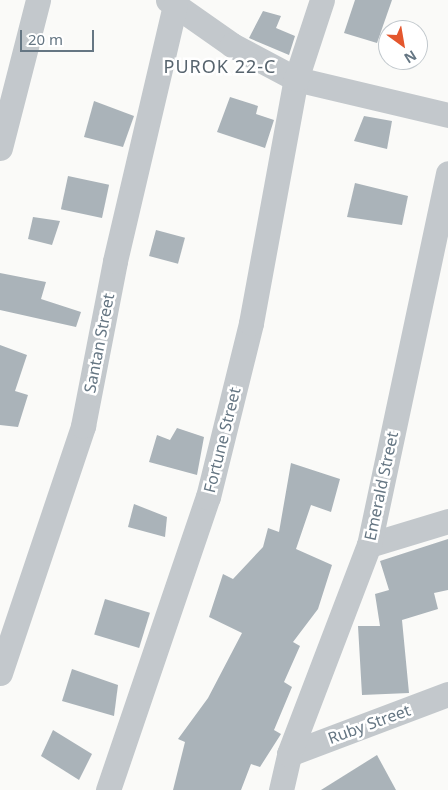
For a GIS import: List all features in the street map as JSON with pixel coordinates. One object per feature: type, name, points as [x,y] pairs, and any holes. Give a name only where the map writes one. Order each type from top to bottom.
[{"type":"street","points":[[0,148],[38,0]]},
{"type":"street","name":"Fortune Street","points":[[108,790],[208,496],[251,323],[296,79],[322,0]]},
{"type":"street","points":[[171,3],[232,45],[296,79],[448,115]]},
{"type":"street","name":"Santan Street","points":[[0,673],[83,426],[115,261],[171,3]]},
{"type":"street","name":"Emerald Street","points":[[281,790],[289,754],[369,546],[448,173]]},
{"type":"street","points":[[369,546],[448,521]]},
{"type":"street","name":"Ruby Street","points":[[289,754],[448,694]]},
{"type":"building","points":[[355,0],[392,0],[385,20],[378,20],[377,43],[344,33]]},
{"type":"building","points":[[263,11],[281,16],[276,28],[295,36],[289,55],[249,38]]},
{"type":"building","points":[[230,97],[258,106],[256,114],[274,120],[265,148],[217,132]]},
{"type":"building","points":[[94,101],[134,116],[123,147],[84,137]]},
{"type":"building","points":[[364,116],[392,121],[387,149],[354,141]]},
{"type":"building","points":[[68,176],[109,185],[102,218],[61,209]]},
{"type":"building","points":[[355,183],[408,196],[402,225],[347,217]]},
{"type":"building","points":[[33,217],[60,221],[52,245],[28,239]]},
{"type":"building","points":[[156,230],[185,238],[178,264],[149,256]]},
{"type":"building","points":[[0,273],[46,282],[41,299],[81,312],[76,327],[0,310]]},
{"type":"building","points":[[0,345],[27,355],[15,391],[28,395],[18,427],[0,425]]},
{"type":"building","points":[[177,428],[204,437],[197,475],[149,462],[157,435],[170,440]]},
{"type":"building","points":[[291,463],[340,479],[331,512],[311,505],[296,549],[332,565],[318,609],[293,642],[300,646],[284,682],[292,687],[274,730],[281,734],[260,767],[251,764],[241,790],[173,790],[185,742],[178,739],[208,698],[242,633],[209,617],[223,574],[233,579],[263,547],[268,528],[279,532]]},
{"type":"building","points":[[134,504],[167,517],[165,537],[128,527]]},
{"type":"building","points":[[448,539],[448,590],[434,593],[438,609],[402,620],[409,693],[362,695],[358,626],[380,626],[375,594],[389,590],[380,561]]},
{"type":"building","points":[[105,599],[150,613],[139,648],[94,634]]},
{"type":"building","points":[[72,669],[118,685],[114,716],[62,701]]},
{"type":"building","points":[[53,730],[92,754],[79,780],[41,756]]},
{"type":"building","points":[[377,755],[396,790],[321,790]]},
{"type":"district","name":"PUROK 22-C","points":[[220,66]]}]
